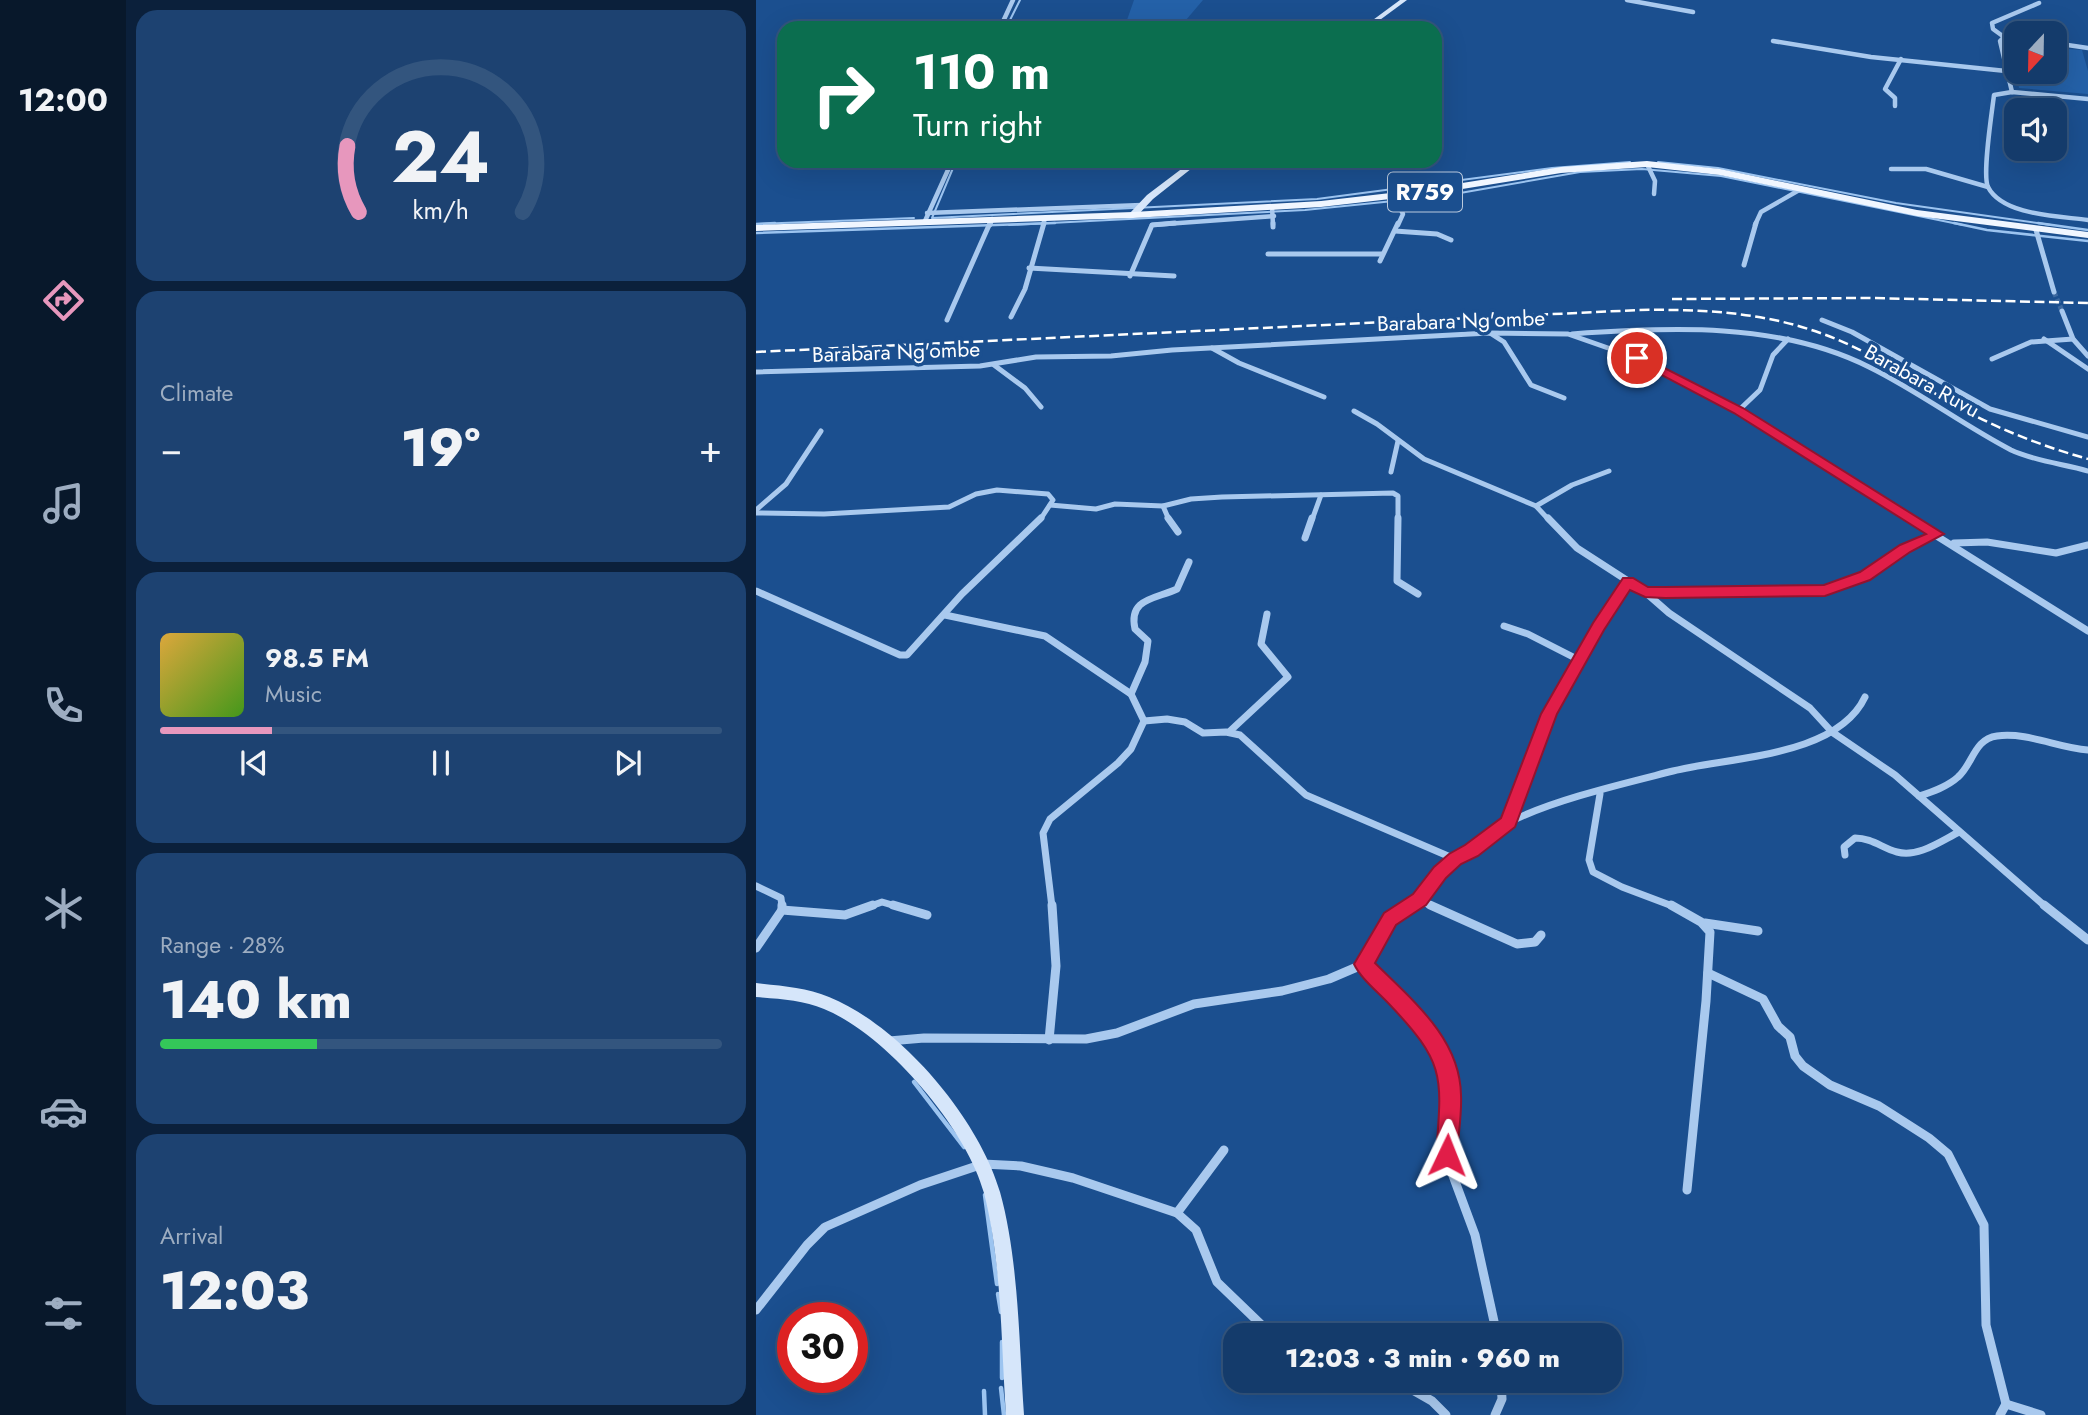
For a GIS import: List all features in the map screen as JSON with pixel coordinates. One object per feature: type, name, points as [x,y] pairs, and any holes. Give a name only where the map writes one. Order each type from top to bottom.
[{"type":"main road","points":[[1375,21],[1404,0]]},
{"type":"main road","name":"R759","points":[[756,228],[926,217],[992,219],[1273,212],[1580,167],[1647,164],[1720,172],[1917,213],[2088,235]]},
{"type":"main road","points":[[1133,215],[1188,168]]},
{"type":"main road","points":[[756,990],[816,998],[854,1017],[884,1041],[939,1096],[962,1128],[982,1164],[992,1192],[1003,1268],[1015,1415]]},
{"type":"street","points":[[1003,21],[1013,0]]},
{"type":"street","points":[[1627,0],[1693,12]]},
{"type":"street","points":[[2004,63],[2000,41],[2004,37],[1993,29],[1993,23],[2039,3]]},
{"type":"street","points":[[1773,40],[1901,60],[2004,71]]},
{"type":"street","points":[[2067,45],[2088,48]]},
{"type":"street","points":[[1895,106],[1895,98],[1885,89],[1901,60]]},
{"type":"street","points":[[2010,84],[2012,92]]},
{"type":"street","points":[[1988,187],[1986,173],[1991,102],[1994,95],[2012,92],[2088,99]]},
{"type":"street","points":[[1647,164],[1655,181],[1654,194]]},
{"type":"street","points":[[949,168],[926,217],[1142,205]]},
{"type":"street","points":[[1891,169],[1926,169],[1988,187],[2005,203],[2018,210],[2088,220]]},
{"type":"street","points":[[1744,265],[1751,233],[1761,212],[1801,189]]},
{"type":"street","points":[[1380,261],[1403,214],[1397,202],[1388,197]]},
{"type":"street","points":[[1130,275],[1152,225],[1273,212],[1273,227]]},
{"type":"street","points":[[1011,317],[1025,289],[1045,218]]},
{"type":"street","points":[[947,320],[992,219]]},
{"type":"street","points":[[2036,230],[2054,292]]},
{"type":"street","points":[[1395,231],[1437,234],[1451,240]]},
{"type":"street","points":[[1268,254],[1382,254]]},
{"type":"street","points":[[1029,268],[1174,276]]},
{"type":"street","points":[[2062,311],[2073,339],[2088,356]]},
{"type":"street","points":[[1822,320],[1852,332],[1990,409],[2088,437]]},
{"type":"street","name":"Barabara Ruvu","points":[[1568,334],[1639,329],[1722,332],[1788,340],[1826,349],[1868,366],[2014,451],[2088,471]]},
{"type":"street","points":[[1489,333],[1504,342],[1531,385],[1564,398]]},
{"type":"street","name":"Barabara Ng'ombe","points":[[756,372],[993,365],[1036,357],[1111,356],[1489,333],[1568,334],[1659,367],[1738,411],[1953,543],[2088,631]]},
{"type":"street","points":[[1992,359],[2025,342],[2043,338],[2073,339]]},
{"type":"street","points":[[2043,338],[2088,369]]},
{"type":"street","points":[[1738,411],[1764,385],[1770,357],[1774,350],[1788,340]]},
{"type":"street","points":[[1212,348],[1239,363],[1324,397]]},
{"type":"street","points":[[993,365],[1026,388],[1041,407]]},
{"type":"street","points":[[1353,411],[1377,424],[1398,442],[1432,463],[1536,506],[1577,548],[1645,592],[1669,613],[1810,708],[1832,732],[1895,775],[2088,940]]},
{"type":"street","points":[[756,511],[786,484],[821,431]]},
{"type":"street","points":[[1391,472],[1393,453],[1398,442]]},
{"type":"street","points":[[1536,506],[1572,485],[1609,471]]},
{"type":"street","points":[[756,511],[824,514],[949,507],[965,502],[976,493],[999,491],[1048,494],[1053,497],[1050,505],[907,655],[900,655],[756,591]]},
{"type":"street","points":[[1050,505],[1087,509],[1115,504],[1164,506],[1191,499],[1392,494],[1398,496],[1397,581],[1418,594]]},
{"type":"street","points":[[1305,538],[1321,495]]},
{"type":"street","points":[[1164,506],[1170,522],[1178,532]]},
{"type":"street","points":[[1645,592],[1825,591],[1865,576],[1905,549],[1937,534]]},
{"type":"street","points":[[1953,543],[1987,542],[2056,553],[2088,545]]},
{"type":"street","points":[[1130,694],[1148,649],[1148,641],[1136,632],[1134,624],[1138,604],[1145,598],[1177,589],[1189,562]]},
{"type":"street","points":[[1508,822],[1515,797],[1546,728],[1549,714],[1628,582]]},
{"type":"street","points":[[1229,732],[1287,679],[1261,644],[1267,614]]},
{"type":"street","points":[[945,615],[1045,636],[1130,694],[1144,721]]},
{"type":"street","points":[[1504,626],[1579,660]]},
{"type":"street","points":[[884,1041],[924,1038],[1086,1039],[1117,1033],[1194,1004],[1282,991],[1329,979],[1364,964],[1390,919],[1419,900],[1455,859],[1508,822],[1561,803],[1674,771],[1768,755],[1832,732],[1859,710],[1866,697]]},
{"type":"street","points":[[1144,721],[1167,719],[1185,722],[1203,733],[1229,732],[1240,735],[1306,795],[1455,859]]},
{"type":"street","points":[[1049,1040],[1056,965],[1043,834],[1045,826],[1056,813],[1131,749],[1144,721]]},
{"type":"street","points":[[1919,796],[1958,778],[1975,748],[1990,737],[2001,735],[2024,738],[2060,748],[2088,750]]},
{"type":"street","points":[[1600,794],[1589,860],[1593,872],[1664,904],[1690,911],[1705,923],[1710,932],[1686,1190]]},
{"type":"street","points":[[1845,855],[1844,847],[1855,838],[1874,839],[1895,851],[1910,853],[1959,832]]},
{"type":"street","points":[[756,886],[781,898],[782,910],[756,948]]},
{"type":"street","points":[[1419,900],[1517,944],[1535,942],[1541,935]]},
{"type":"street","points":[[782,910],[845,915],[882,902],[927,915]]},
{"type":"street","points":[[1705,923],[1758,931]]},
{"type":"street","points":[[1364,964],[1416,1018],[1438,1046],[1445,1061],[1451,1094],[1447,1155],[1451,1173],[1472,1224],[1489,1288],[1495,1323]]},
{"type":"street","points":[[1708,973],[1763,999],[1778,1026],[1790,1037],[1795,1056],[1803,1066],[1830,1085],[1879,1106],[1929,1138],[1948,1154],[1984,1226],[1986,1325],[2006,1404],[2000,1415]]},
{"type":"street","points":[[1177,1213],[1224,1150]]},
{"type":"street","points":[[756,1310],[807,1245],[825,1227],[919,1185],[982,1164],[1021,1166],[1073,1178],[1177,1213],[1196,1230],[1217,1282],[1260,1323]]},
{"type":"street","points":[[1418,1393],[1432,1401],[1446,1415]]},
{"type":"street","points":[[1495,1415],[1503,1399],[1502,1393]]},
{"type":"street","points":[[2006,1404],[2041,1415]]},
{"type":"shaded area","points":[[1134,0],[1203,0],[1186,20],[1127,20]]},
{"type":"shaded area","points":[[2067,49],[2082,50],[2088,71],[2088,94],[2019,88],[2018,84],[2067,84]]},
{"type":"waterway","points":[[1010,21],[1020,0]]},
{"type":"waterway","points":[[953,168],[932,218],[1317,199],[1552,168],[1630,162]]},
{"type":"waterway","points":[[1658,162],[1718,168],[1896,203],[2051,225]]},
{"type":"waterway","points":[[1036,224],[1305,210],[1443,196],[1580,172],[1642,169],[1721,176],[1963,225]]},
{"type":"waterway","points":[[775,223],[756,224],[914,218]]},
{"type":"waterway","points":[[1036,224],[1055,223]]},
{"type":"waterway","points":[[1954,223],[1987,230],[2088,241]]},
{"type":"waterway","points":[[2038,223],[2088,230]]},
{"type":"waterway","points":[[756,233],[1036,224]]},
{"type":"waterway","points":[[1009,225],[1036,224]]},
{"type":"waterway","points":[[914,1082],[964,1147]]},
{"type":"waterway","points":[[985,1195],[997,1284]]},
{"type":"waterway","points":[[998,1294],[1001,1312]]},
{"type":"waterway","points":[[1002,1342],[1002,1378]]},
{"type":"waterway","points":[[1001,1388],[1004,1415]]},
{"type":"waterway","points":[[984,1391],[985,1415]]},
{"type":"tunnel","points":[[2054,292],[2062,311]]},
{"type":"railway","points":[[1672,299],[1870,298],[2088,303]]},
{"type":"railway","points":[[756,352],[1639,310],[1709,311],[1778,321],[1842,341],[1994,425],[2040,444],[2088,459]]},
{"type":"route","points":[[1447,1155],[1451,1094],[1445,1061],[1438,1046],[1416,1018],[1364,964],[1390,919],[1419,900],[1455,859],[1508,822],[1515,797],[1546,728],[1549,714],[1605,615],[1628,582],[1645,592],[1665,593],[1825,591],[1865,576],[1905,549],[1937,534],[1738,411],[1659,367],[1637,358]]}]
